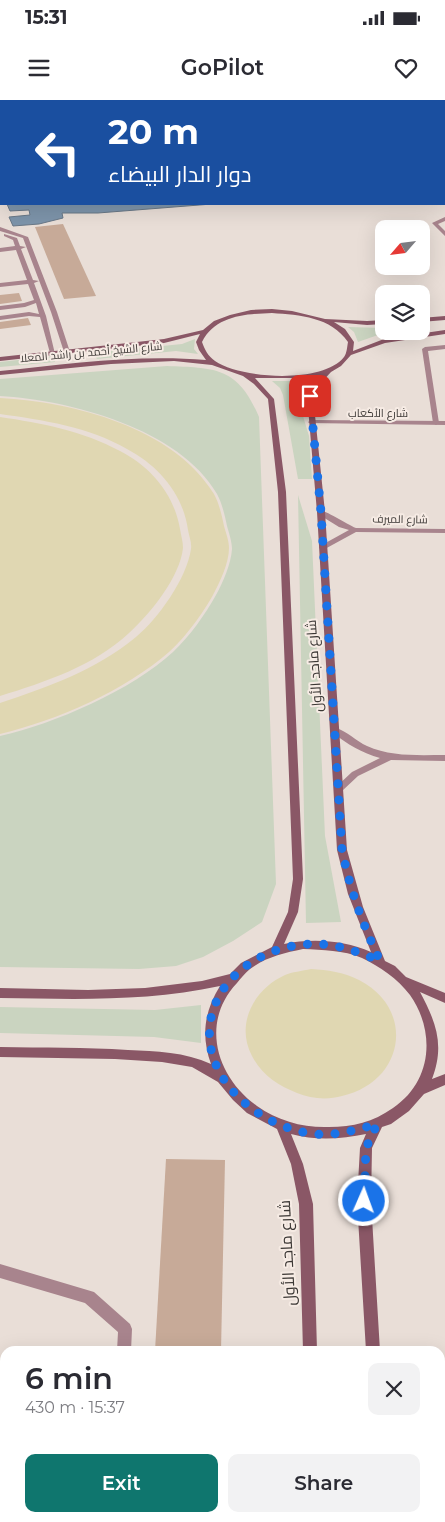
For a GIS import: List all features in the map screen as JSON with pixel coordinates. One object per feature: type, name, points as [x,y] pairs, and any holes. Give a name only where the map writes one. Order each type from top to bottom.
[{"type":"street","points":[[445,219],[435,223],[445,234]]},
{"type":"street","points":[[0,229],[24,235],[54,312],[67,352]]},
{"type":"street","points":[[0,234],[14,237],[38,301],[53,353]]},
{"type":"street","points":[[0,251],[29,247]]},
{"type":"street","points":[[0,287],[42,280]]},
{"type":"street","points":[[0,316],[26,308],[38,301]]},
{"type":"street","points":[[0,308],[26,308],[42,314]]},
{"type":"street","points":[[0,316],[54,312]]},
{"type":"street","name":"شارع الشيخ أحمد بن راشد المعلا","points":[[0,359],[164,341],[205,331],[217,322],[235,315],[257,312],[289,312],[325,320]]},
{"type":"street","points":[[430,319],[445,318]]},
{"type":"street","points":[[325,320],[375,323]]},
{"type":"street","points":[[205,331],[199,342],[202,353],[214,363],[234,372],[275,378],[305,376],[329,369],[344,360],[348,354],[351,342],[342,330],[325,320]]},
{"type":"street","points":[[348,354],[384,341],[445,332]]},
{"type":"street","points":[[436,423],[425,349],[445,347]]},
{"type":"street","name":"شارع الشيخ أحمد بن راشد المعلا","points":[[0,373],[111,362],[165,359],[214,363]]},
{"type":"street","name":"شارع ماجد الأول","points":[[329,369],[316,383],[310,396],[321,512],[342,850],[350,886],[362,921],[380,961]]},
{"type":"street","name":"شارع ماجد الأول","points":[[246,375],[262,388],[271,400],[282,492],[298,879],[293,912],[276,950]]},
{"type":"street","name":"شارع الأكعاب","points":[[311,422],[445,423]]},
{"type":"street","name":"شارع الميرف","points":[[321,512],[342,525],[355,530],[445,531]]},
{"type":"street","name":"شارع الميرف","points":[[323,548],[355,530]]},
{"type":"street","points":[[336,731],[364,750],[387,758],[445,758]]},
{"type":"street","points":[[339,789],[355,774],[387,758]]},
{"type":"street","points":[[405,980],[423,1005],[432,1033],[432,1062],[420,1090],[402,1110],[377,1124],[347,1133],[314,1134],[282,1126],[257,1113],[237,1096],[222,1077],[212,1051],[210,1025],[217,1000],[231,979],[251,961],[276,950],[311,944],[347,948],[380,961],[405,980],[445,998]]},
{"type":"street","points":[[0,993],[133,995],[179,990],[231,979]]},
{"type":"street","points":[[0,1052],[102,1052],[164,1057],[194,1063],[222,1077]]},
{"type":"street","points":[[420,1090],[445,1079]]},
{"type":"street","points":[[373,1346],[364,1201],[366,1148],[377,1124]]},
{"type":"street","name":"شارع ماجد الأول","points":[[282,1126],[297,1164],[306,1204],[310,1346]]},
{"type":"street","points":[[0,1271],[89,1297],[125,1328],[124,1346]]},
{"type":"green space","points":[[348,327],[375,328],[375,336],[358,342],[354,332]]},
{"type":"green space","points":[[195,339],[194,349],[198,354],[176,351],[97,359],[93,353],[182,344]]},
{"type":"green space","points":[[53,356],[55,362],[0,367],[0,362]]},
{"type":"green space","points":[[167,366],[212,370],[234,379],[243,388],[259,417],[276,884],[262,922],[233,941],[203,957],[176,966],[139,969],[0,967],[0,736],[44,723],[91,704],[156,666],[185,640],[207,610],[224,579],[232,549],[223,510],[217,494],[200,471],[177,452],[151,435],[121,422],[90,412],[58,404],[0,396],[0,379]]},
{"type":"green space","points":[[272,381],[301,381],[294,386],[309,436],[312,479],[298,479],[283,395],[280,388]]},
{"type":"green space","points":[[298,495],[312,541],[325,836],[341,922],[306,923]]},
{"type":"green space","points":[[201,1005],[201,1043],[154,1037],[0,1033],[0,1007],[155,1010]]},
{"type":"sand","points":[[0,398],[58,405],[89,412],[119,422],[148,435],[174,451],[196,471],[214,494],[228,540],[229,554],[221,578],[204,610],[181,640],[169,652],[132,679],[89,702],[45,721],[0,734],[0,703],[54,684],[88,668],[121,649],[145,629],[162,609],[178,585],[188,560],[191,542],[185,517],[175,493],[168,482],[139,456],[112,441],[81,430],[49,422],[0,414]]},
{"type":"sand","points":[[0,417],[46,425],[77,433],[106,444],[142,465],[167,493],[177,516],[183,548],[176,571],[163,594],[137,625],[115,645],[85,664],[68,672],[0,696]]},
{"type":"sand","points":[[311,969],[335,972],[359,980],[377,993],[389,1008],[395,1026],[396,1044],[390,1061],[379,1076],[363,1088],[342,1096],[331,1098],[308,1097],[277,1083],[260,1069],[247,1044],[247,1020],[256,998],[274,981],[285,975]]},
{"type":"water","points":[[7,205],[199,205],[98,213],[62,213],[63,218],[39,224],[13,226],[9,217],[30,215],[29,210],[10,211]]},
{"type":"building","points":[[63,224],[96,296],[64,299],[35,227]]},
{"type":"building","points":[[19,293],[22,301],[0,304],[0,295]]},
{"type":"building","points":[[28,318],[31,325],[0,329],[0,322]]},
{"type":"building","points":[[166,1159],[225,1160],[221,1346],[155,1346]]},
{"type":"route","points":[[310,396],[321,512],[342,850],[350,886],[362,921],[380,961],[347,948],[311,944],[276,950],[251,961],[231,979],[217,1000],[210,1025],[212,1051],[222,1077],[237,1096],[257,1113],[282,1126],[314,1134],[347,1133],[377,1124],[366,1148],[364,1201]]}]
